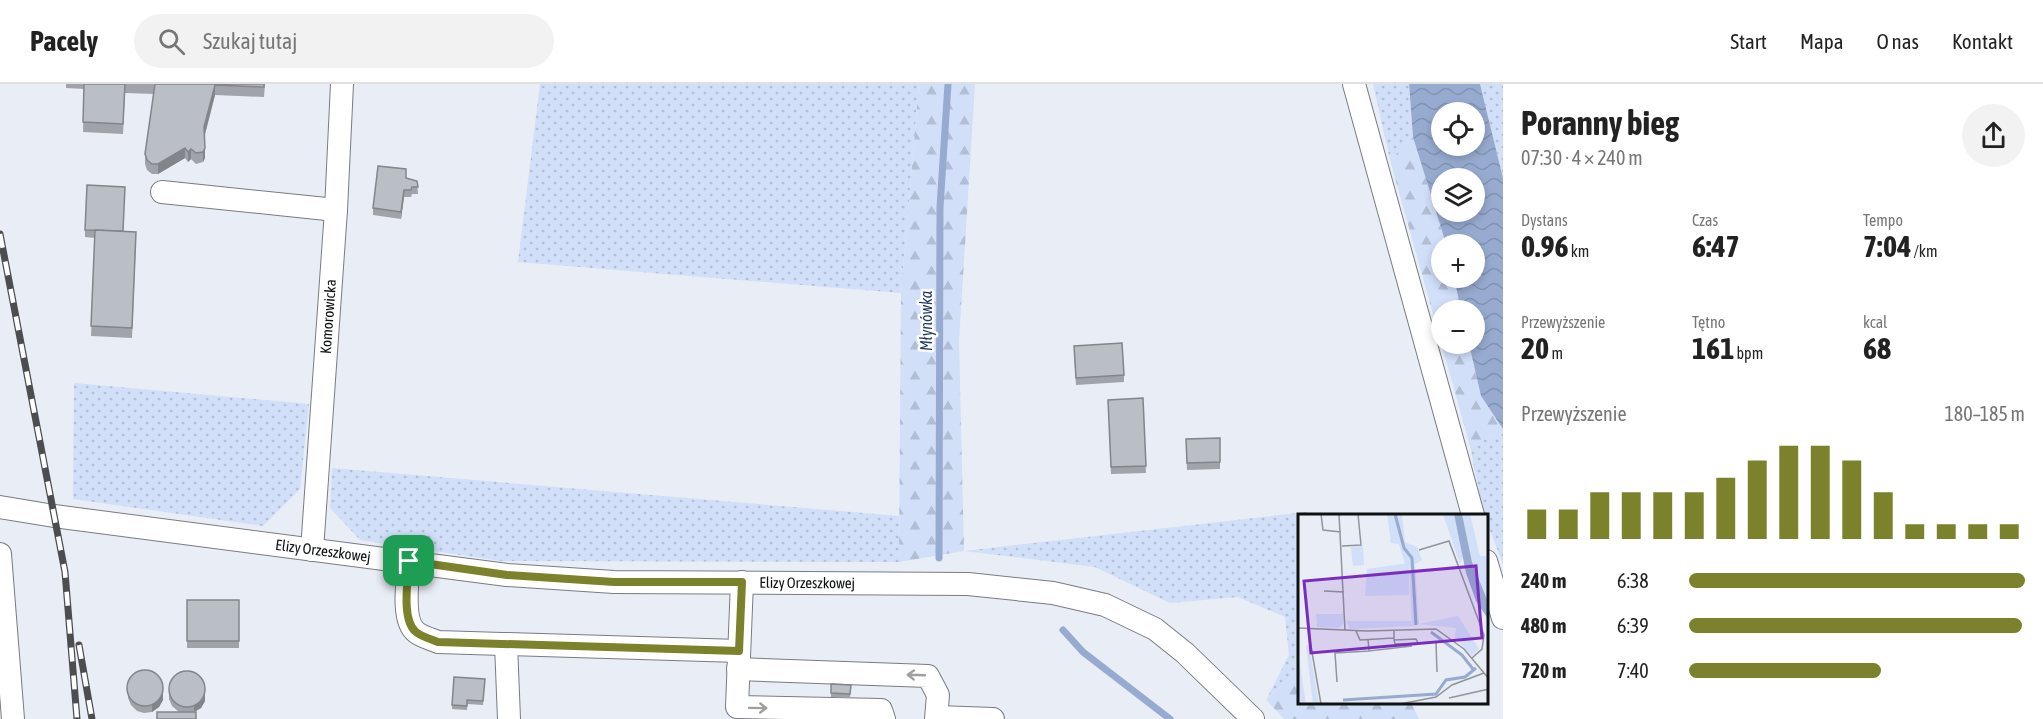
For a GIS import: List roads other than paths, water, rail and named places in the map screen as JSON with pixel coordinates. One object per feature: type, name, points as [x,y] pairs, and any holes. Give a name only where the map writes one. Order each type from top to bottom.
[{"type":"street","name":"Komorowicka","points":[[312,550],[336,210],[342,84]]},
{"type":"street","points":[[1354,84],[1473,514]]},
{"type":"street","points":[[162,192],[336,210]]},
{"type":"street","name":"Elizy Orzeszkowej","points":[[0,507],[507,575],[614,582],[968,584],[1053,593],[1105,605],[1155,629],[1185,654],[1252,719]]},
{"type":"street","points":[[0,554],[13,719]]},
{"type":"street","points":[[409,561],[406,591],[408,619],[415,631],[438,642],[506,644],[739,660],[928,676],[938,695],[937,718],[993,719]]},
{"type":"street","points":[[1488,568],[1503,618]]},
{"type":"street","points":[[742,582],[737,707],[881,711],[884,719]]},
{"type":"street","points":[[506,644],[509,719]]},
{"type":"water","points":[[1409,84],[1480,84],[1484,102],[1431,102],[1431,156],[1485,156],[1485,104],[1503,178],[1503,429],[1481,396],[1471,354],[1485,354],[1485,300],[1459,300],[1456,288],[1485,288],[1485,234],[1443,234],[1439,222],[1485,222],[1485,168],[1431,168],[1431,195],[1413,137]]},
{"type":"waterway","name":"Młynówka","points":[[939,558],[940,207],[948,84]]},
{"type":"waterway","name":"Młynówka","points":[[1063,630],[1083,652],[1170,719]]},
{"type":"railway","points":[[0,234],[65,572],[77,719]]},
{"type":"railway","points":[[79,645],[92,719]]}]
